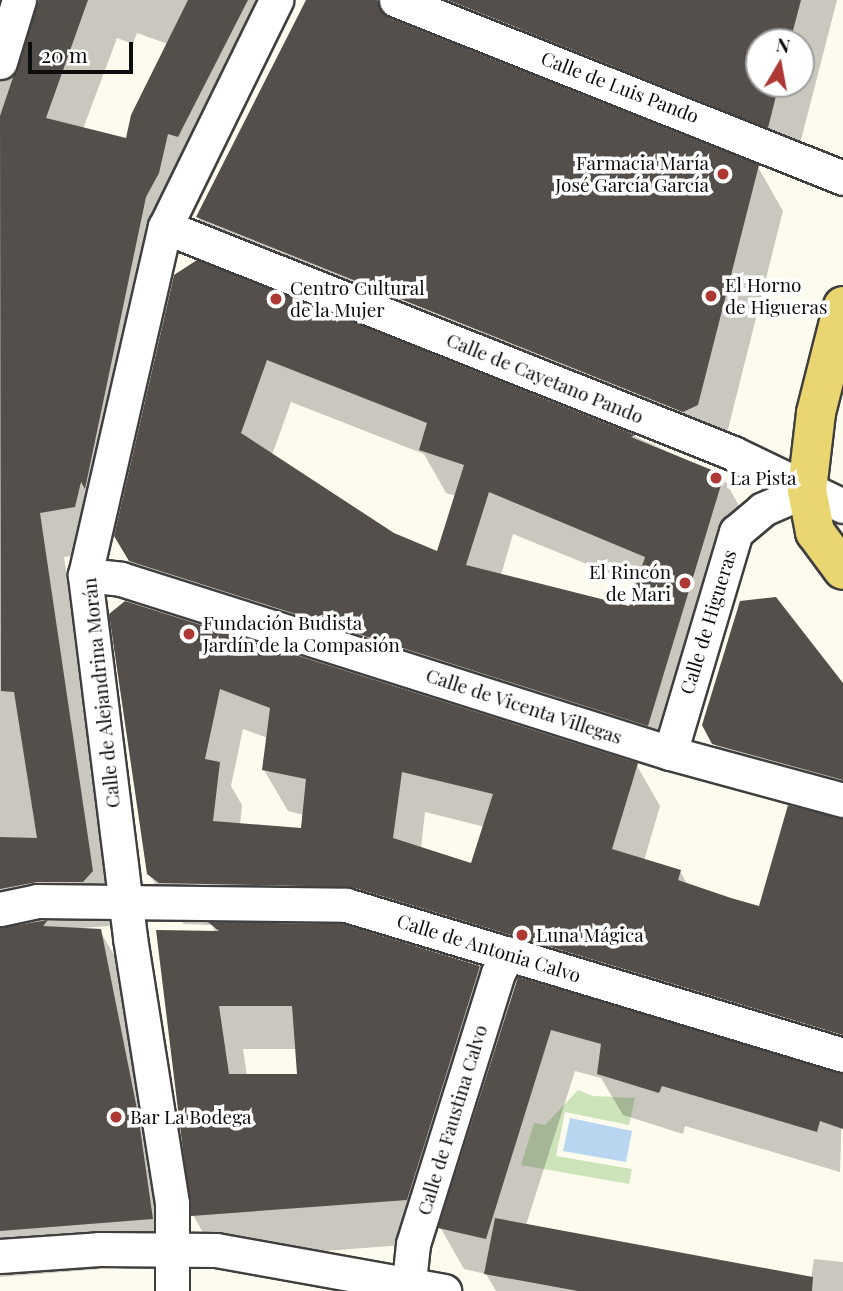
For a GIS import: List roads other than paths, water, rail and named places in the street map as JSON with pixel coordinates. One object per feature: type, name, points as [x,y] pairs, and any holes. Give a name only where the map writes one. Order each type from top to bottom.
[{"type":"main road","points":[[843,306],[816,413],[807,490],[815,532],[843,570]]},
{"type":"street","points":[[0,62],[19,0]]},
{"type":"street","name":"Calle de Alejandrina Morán","points":[[172,1291],[172,1203],[126,903],[85,575],[165,227],[276,0]]},
{"type":"street","name":"Calle de Luis Pando","points":[[396,0],[843,178]]},
{"type":"street","name":"Calle de Cayetano Pando","points":[[165,227],[733,453],[843,506]]},
{"type":"street","name":"Calle de Higueras","points":[[670,753],[736,532],[763,509],[807,490]]},
{"type":"street","name":"Calle de Vicenta Villegas","points":[[85,575],[121,579],[670,753],[843,800]]},
{"type":"street","name":"Calle de Antonia Calvo","points":[[0,909],[37,901],[346,905],[843,1055]]},
{"type":"street","name":"Calle de Faustina Calvo","points":[[408,1288],[413,1244],[508,953]]},
{"type":"street","points":[[0,1256],[173,1247],[216,1250],[408,1288],[444,1291]]},
{"type":"water","points":[[570,1118],[632,1131],[626,1162],[563,1151]]},
{"type":"place","name":"Farmacia María José García García","points":[[723,174]]},
{"type":"place","name":"El Horno de Higueras","points":[[711,296]]},
{"type":"place","name":"Centro Cultural de la Mujer","points":[[276,299]]},
{"type":"place","name":"La Pista","points":[[716,478]]},
{"type":"place","name":"El Rincón de Mari","points":[[685,583]]},
{"type":"place","name":"Fundación Budista Jardín de la Compasión","points":[[189,634]]},
{"type":"place","name":"Luna Mágica","points":[[522,935]]},
{"type":"place","name":"Bar La Bodega","points":[[116,1117]]}]
